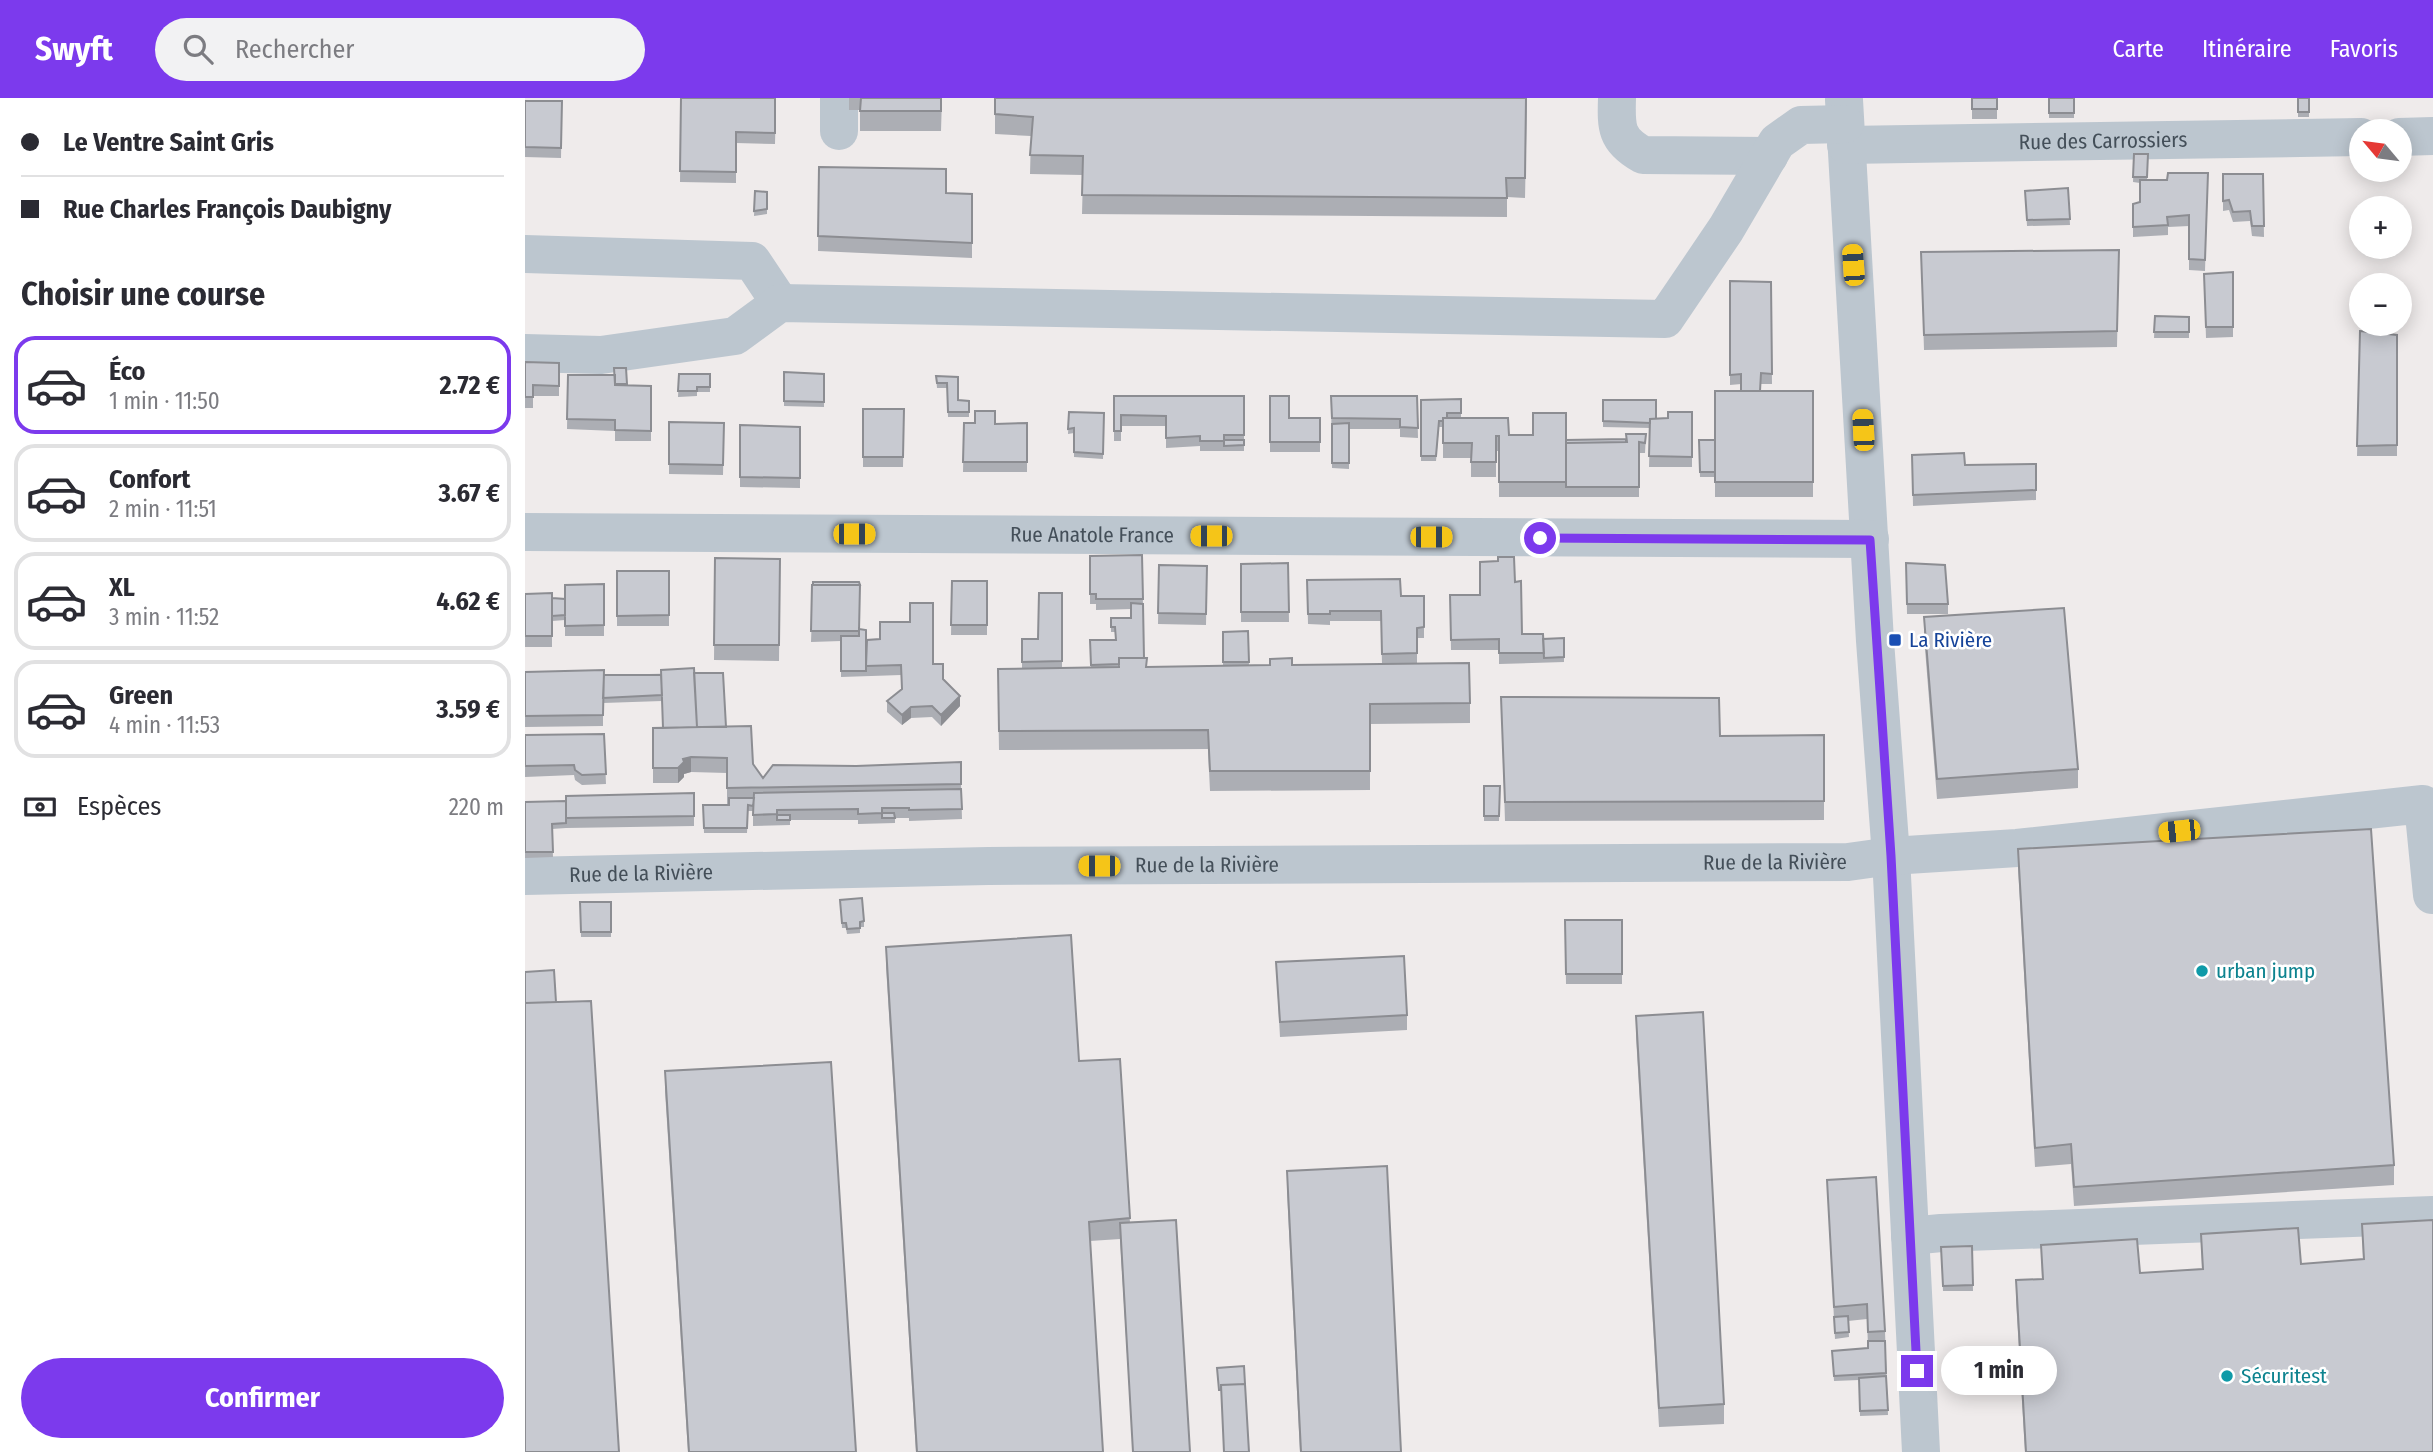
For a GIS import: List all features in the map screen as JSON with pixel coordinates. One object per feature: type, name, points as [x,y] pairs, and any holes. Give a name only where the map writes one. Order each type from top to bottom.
[{"type":"street","points":[[1616,98],[1616,124],[1625,145],[1643,155],[1769,156]]},
{"type":"street","points":[[1845,122],[1891,856],[1921,1452]]},
{"type":"street","name":"Rue des Carrossiers","points":[[780,303],[1665,320],[1726,229],[1777,142],[1801,125],[1845,122],[2349,137]]},
{"type":"street","points":[[2412,136],[2433,136]]},
{"type":"street","points":[[525,254],[752,261],[780,303],[735,336],[601,355],[525,353]]},
{"type":"street","name":"Rue Anatole France","points":[[525,532],[1870,540]]},
{"type":"street","name":"Rue de la Rivière","points":[[525,876],[988,866],[1848,862],[1891,856],[2017,848],[2423,804],[2432,895]]},
{"type":"street","points":[[1910,1236],[2433,1215]]},
{"type":"building","points":[[681,98],[775,98],[775,133],[736,132],[736,172],[680,171]]},
{"type":"building","points":[[861,98],[941,98],[941,111],[860,111]]},
{"type":"building","points":[[995,98],[1526,98],[1525,178],[1506,178],[1507,198],[1082,195],[1083,156],[1030,155],[1033,117],[995,114]]},
{"type":"building","points":[[1972,98],[1997,98],[1997,109],[1972,109]]},
{"type":"building","points":[[2049,98],[2074,98],[2074,113],[2049,113]]},
{"type":"building","points":[[2298,98],[2309,98],[2309,112],[2298,112]]},
{"type":"building","points":[[525,101],[562,101],[561,148],[525,147]]},
{"type":"building","points":[[2134,154],[2148,154],[2147,177],[2133,177]]},
{"type":"building","points":[[819,167],[946,169],[946,193],[972,194],[972,243],[818,236]]},
{"type":"building","points":[[2168,173],[2208,173],[2205,260],[2189,259],[2189,215],[2167,217],[2168,225],[2133,227],[2133,204],[2140,202],[2140,180],[2167,180]]},
{"type":"building","points":[[2223,174],[2263,174],[2264,226],[2252,226],[2250,211],[2233,212],[2229,200],[2223,201]]},
{"type":"building","points":[[2068,188],[2070,219],[2027,220],[2025,191]]},
{"type":"building","points":[[755,191],[767,192],[767,209],[754,211]]},
{"type":"building","points":[[2119,250],[2117,331],[1924,335],[1921,252]]},
{"type":"building","points":[[2233,272],[2233,327],[2206,327],[2204,274]]},
{"type":"building","points":[[1730,281],[1771,282],[1772,374],[1761,373],[1760,391],[1741,391],[1741,374],[1730,375]]},
{"type":"building","points":[[2155,316],[2189,317],[2189,332],[2154,332]]},
{"type":"building","points":[[2360,336],[2397,336],[2397,445],[2357,446]]},
{"type":"building","points":[[525,362],[559,363],[559,386],[533,385],[533,397],[525,397]]},
{"type":"building","points":[[614,368],[626,368],[627,384],[615,384]]},
{"type":"building","points":[[784,372],[824,374],[824,402],[784,401]]},
{"type":"building","points":[[679,374],[710,374],[710,387],[697,387],[697,391],[678,391]]},
{"type":"building","points":[[568,375],[615,375],[615,385],[651,386],[651,431],[615,430],[615,420],[567,419]]},
{"type":"building","points":[[936,376],[958,377],[958,400],[969,401],[969,412],[948,412],[947,383],[937,383]]},
{"type":"building","points":[[1715,391],[1813,391],[1813,482],[1715,482]]},
{"type":"building","points":[[1114,396],[1244,396],[1244,435],[1224,435],[1224,441],[1200,441],[1200,436],[1166,438],[1166,416],[1121,415],[1121,431],[1114,431]]},
{"type":"building","points":[[1270,396],[1289,396],[1289,418],[1320,418],[1320,442],[1270,442]]},
{"type":"building","points":[[1331,396],[1417,396],[1418,428],[1400,427],[1400,419],[1332,418]]},
{"type":"building","points":[[1461,399],[1461,413],[1447,413],[1447,418],[1439,421],[1436,456],[1421,456],[1421,400]]},
{"type":"building","points":[[1603,400],[1656,400],[1656,419],[1650,419],[1650,423],[1603,421]]},
{"type":"building","points":[[863,409],[904,409],[903,457],[863,457]]},
{"type":"building","points":[[975,411],[995,411],[995,424],[1027,423],[1027,462],[963,462],[964,423],[975,423]]},
{"type":"building","points":[[1069,412],[1104,413],[1103,454],[1074,452],[1074,428],[1068,429]]},
{"type":"building","points":[[1668,412],[1692,412],[1692,457],[1649,456],[1650,419],[1668,418]]},
{"type":"building","points":[[1533,413],[1566,413],[1566,482],[1499,482],[1499,436],[1496,436],[1496,462],[1471,462],[1472,443],[1443,443],[1443,418],[1508,418],[1509,435],[1533,435]]},
{"type":"building","points":[[669,422],[724,423],[723,465],[669,464]]},
{"type":"building","points":[[1349,423],[1349,463],[1332,463],[1332,424]]},
{"type":"building","points":[[740,425],[800,427],[800,478],[740,477]]},
{"type":"building","points":[[1626,434],[1646,434],[1645,443],[1639,442],[1639,487],[1566,487],[1566,443],[1627,442]]},
{"type":"building","points":[[1626,439],[1626,442],[1566,443],[1566,440]]},
{"type":"building","points":[[1224,440],[1244,440],[1244,445],[1224,446]]},
{"type":"building","points":[[1699,440],[1715,440],[1715,472],[1700,472]]},
{"type":"building","points":[[1964,453],[1965,465],[2036,464],[2036,490],[1913,495],[1912,455]]},
{"type":"building","points":[[1142,555],[1143,599],[1096,599],[1096,594],[1090,594],[1090,556]]},
{"type":"building","points":[[1498,557],[1514,557],[1515,582],[1521,581],[1522,634],[1543,634],[1544,653],[1499,653],[1499,639],[1451,640],[1450,595],[1480,595],[1480,562],[1498,561]]},
{"type":"building","points":[[715,558],[780,559],[779,645],[714,645]]},
{"type":"building","points":[[1288,563],[1289,612],[1241,612],[1241,564]]},
{"type":"building","points":[[1906,563],[1945,565],[1948,604],[1907,604]]},
{"type":"building","points":[[1159,565],[1207,566],[1206,614],[1158,613]]},
{"type":"building","points":[[617,571],[669,571],[669,615],[617,616]]},
{"type":"building","points":[[1400,579],[1401,596],[1424,596],[1424,627],[1417,628],[1417,653],[1382,654],[1381,611],[1308,614],[1307,580]]},
{"type":"building","points":[[952,581],[987,581],[987,625],[951,625]]},
{"type":"building","points":[[813,582],[859,582],[860,585],[813,585]]},
{"type":"building","points":[[604,584],[604,625],[565,626],[565,585]]},
{"type":"building","points":[[812,585],[860,585],[859,631],[811,631]]},
{"type":"building","points":[[552,593],[552,636],[525,636],[525,594]]},
{"type":"building","points":[[1039,593],[1062,593],[1062,661],[1022,662],[1022,639],[1038,639]]},
{"type":"building","points":[[552,598],[565,599],[565,615],[552,616]]},
{"type":"building","points":[[910,603],[933,603],[933,664],[943,664],[943,679],[960,696],[941,715],[932,706],[911,707],[902,715],[887,701],[902,689],[901,665],[866,666],[867,640],[880,639],[880,622],[910,622]]},
{"type":"building","points":[[1131,603],[1143,604],[1144,658],[1119,658],[1119,664],[1091,665],[1090,640],[1116,640],[1111,618],[1131,618]]},
{"type":"building","points":[[2064,608],[2078,769],[1937,779],[1924,617]]},
{"type":"building","points":[[859,629],[866,630],[866,671],[841,671],[841,636],[859,636]]},
{"type":"building","points":[[1248,631],[1249,662],[1223,662],[1223,632]]},
{"type":"building","points":[[1564,638],[1564,657],[1544,658],[1543,639]]},
{"type":"building","points":[[1119,658],[1147,658],[1146,667],[1270,665],[1270,659],[1292,658],[1292,665],[1469,663],[1470,703],[1370,704],[1370,771],[1210,771],[1208,730],[999,731],[998,669],[1119,667]]},
{"type":"building","points":[[694,668],[697,727],[663,728],[661,670]]},
{"type":"building","points":[[604,670],[603,715],[525,716],[525,672]]},
{"type":"building","points":[[694,673],[723,673],[726,727],[697,727]]},
{"type":"building","points":[[604,675],[661,675],[662,695],[603,698]]},
{"type":"building","points":[[1501,697],[1719,698],[1720,736],[1824,735],[1824,801],[1505,802]]},
{"type":"building","points":[[751,726],[753,764],[763,778],[773,765],[856,766],[961,762],[961,784],[727,788],[727,758],[691,757],[683,759],[684,762],[678,768],[653,768],[653,728]]},
{"type":"building","points":[[604,734],[606,774],[582,775],[575,770],[574,765],[525,766],[525,735]]},
{"type":"building","points":[[1484,786],[1500,786],[1499,816],[1484,816]]},
{"type":"building","points":[[961,789],[962,809],[882,808],[882,813],[858,814],[858,809],[777,810],[777,814],[753,815],[754,793]]},
{"type":"building","points":[[694,793],[694,816],[566,818],[566,796]]},
{"type":"building","points":[[729,798],[754,798],[753,806],[748,805],[747,828],[704,828],[703,805],[729,805]]},
{"type":"building","points":[[566,801],[566,823],[552,824],[553,852],[525,852],[525,802]]},
{"type":"building","points":[[882,813],[894,813],[895,818],[882,818]]},
{"type":"building","points":[[777,815],[790,815],[790,820],[777,820]]},
{"type":"building","name":"urban jump","points":[[2371,829],[2394,1165],[2074,1187],[2071,1144],[2035,1148],[2018,849]]},
{"type":"building","points":[[862,898],[864,921],[860,922],[860,928],[847,929],[846,923],[842,923],[840,900]]},
{"type":"building","points":[[580,902],[611,902],[611,932],[581,932]]},
{"type":"building","points":[[1565,920],[1622,920],[1622,974],[1566,974]]},
{"type":"building","points":[[1071,935],[1079,1061],[1120,1059],[1130,1218],[1089,1222],[1103,1452],[917,1452],[886,947]]},
{"type":"building","points":[[1404,956],[1407,1015],[1280,1022],[1276,962]]},
{"type":"building","points":[[554,970],[556,1002],[525,1003],[525,972]]},
{"type":"building","points":[[591,1001],[619,1452],[525,1452],[525,1003]]},
{"type":"building","points":[[1703,1012],[1724,1404],[1659,1408],[1636,1016]]},
{"type":"building","points":[[831,1062],[856,1452],[689,1452],[665,1071]]},
{"type":"building","points":[[1387,1166],[1401,1452],[1301,1452],[1287,1171]]},
{"type":"building","points":[[1876,1177],[1885,1331],[1868,1332],[1867,1304],[1834,1307],[1827,1180]]},
{"type":"building","points":[[1176,1220],[1190,1452],[1133,1452],[1120,1223]]},
{"type":"building","name":"Sécuritest","points":[[2433,1220],[2433,1452],[2026,1452],[2016,1280],[2043,1279],[2041,1245],[2137,1239],[2140,1273],[2203,1269],[2201,1234],[2298,1228],[2301,1264],[2364,1259],[2362,1224]]},
{"type":"building","points":[[1972,1246],[1973,1285],[1943,1286],[1941,1247]]},
{"type":"building","points":[[1848,1316],[1849,1332],[1835,1333],[1834,1317]]},
{"type":"building","points":[[1868,1341],[1885,1341],[1886,1373],[1834,1376],[1832,1351],[1868,1348]]},
{"type":"building","points":[[1244,1366],[1245,1384],[1221,1385],[1219,1390],[1217,1368]]},
{"type":"building","points":[[1886,1376],[1888,1410],[1860,1411],[1859,1378]]},
{"type":"building","points":[[1245,1384],[1249,1452],[1224,1452],[1221,1385]]},
{"type":"place","name":"La Rivière","points":[[1895,640]]},
{"type":"place","name":"urban jump","points":[[2202,971]]},
{"type":"place","name":"Sécuritest","points":[[2227,1376]]},
{"type":"route","points":[[1540,538],[1870,540],[1891,856],[1917,1371]]}]
